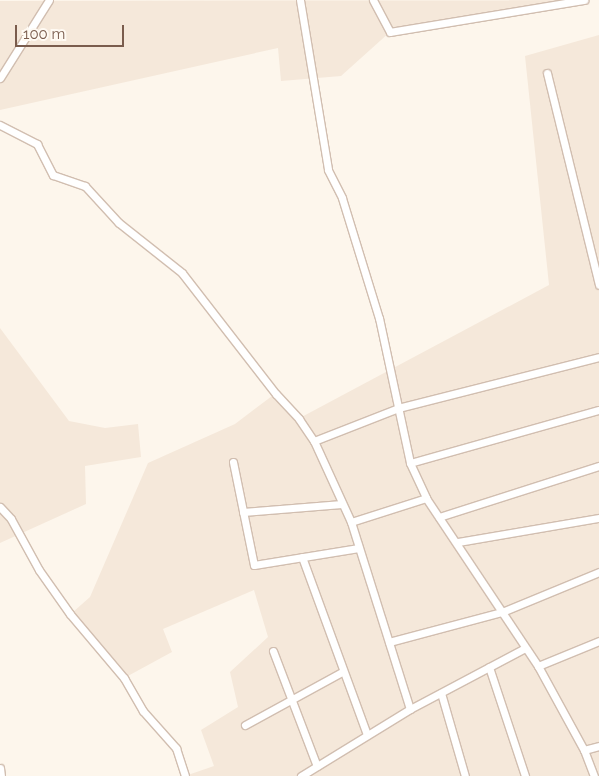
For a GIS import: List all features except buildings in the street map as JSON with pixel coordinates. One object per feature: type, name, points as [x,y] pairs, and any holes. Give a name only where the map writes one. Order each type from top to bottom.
[{"type":"street","points":[[0,78],[49,0]]},
{"type":"street","points":[[300,0],[328,170],[342,198],[379,318],[410,464],[426,498],[458,542],[538,666],[584,750],[594,776]]},
{"type":"street","points":[[373,0],[390,32],[549,3],[584,0]]},
{"type":"street","points":[[547,73],[599,285]]},
{"type":"street","points":[[0,125],[37,144],[52,175],[85,186],[119,222],[182,273],[314,441],[350,522],[410,709]]},
{"type":"street","points":[[314,441],[398,408],[599,357]]},
{"type":"street","points":[[410,464],[599,410]]},
{"type":"street","points":[[233,462],[254,565],[359,548]]},
{"type":"street","points":[[439,517],[599,466]]},
{"type":"street","points":[[350,522],[426,498]]},
{"type":"street","points":[[244,512],[342,504]]},
{"type":"street","points":[[0,507],[11,519],[40,570],[70,614],[124,678],[143,711],[176,748],[185,776]]},
{"type":"street","points":[[458,542],[599,518]]},
{"type":"street","points":[[302,557],[342,672],[367,735]]},
{"type":"street","points":[[389,642],[502,612],[599,572]]},
{"type":"street","points":[[538,666],[599,641]]},
{"type":"street","points":[[300,776],[410,709],[526,648]]},
{"type":"street","points":[[273,651],[316,766]]},
{"type":"street","points":[[489,667],[525,776]]},
{"type":"street","points":[[245,725],[342,672]]},
{"type":"street","points":[[441,693],[465,776]]},
{"type":"street","points":[[584,750],[599,746]]},
{"type":"street","points":[[0,768],[1,776]]},
{"type":"shaded area","points":[[584,0],[390,32],[341,76],[281,81],[278,48],[0,110],[0,1]]},
{"type":"shaded area","points":[[599,35],[599,776],[185,776],[214,766],[201,730],[238,707],[230,672],[268,637],[254,590],[163,629],[172,652],[126,677],[73,612],[90,597],[148,463],[235,424],[272,396],[296,420],[549,285],[525,56]]},
{"type":"shaded area","points":[[0,328],[69,421],[105,428],[138,424],[141,457],[85,466],[86,504],[0,543]]}]
